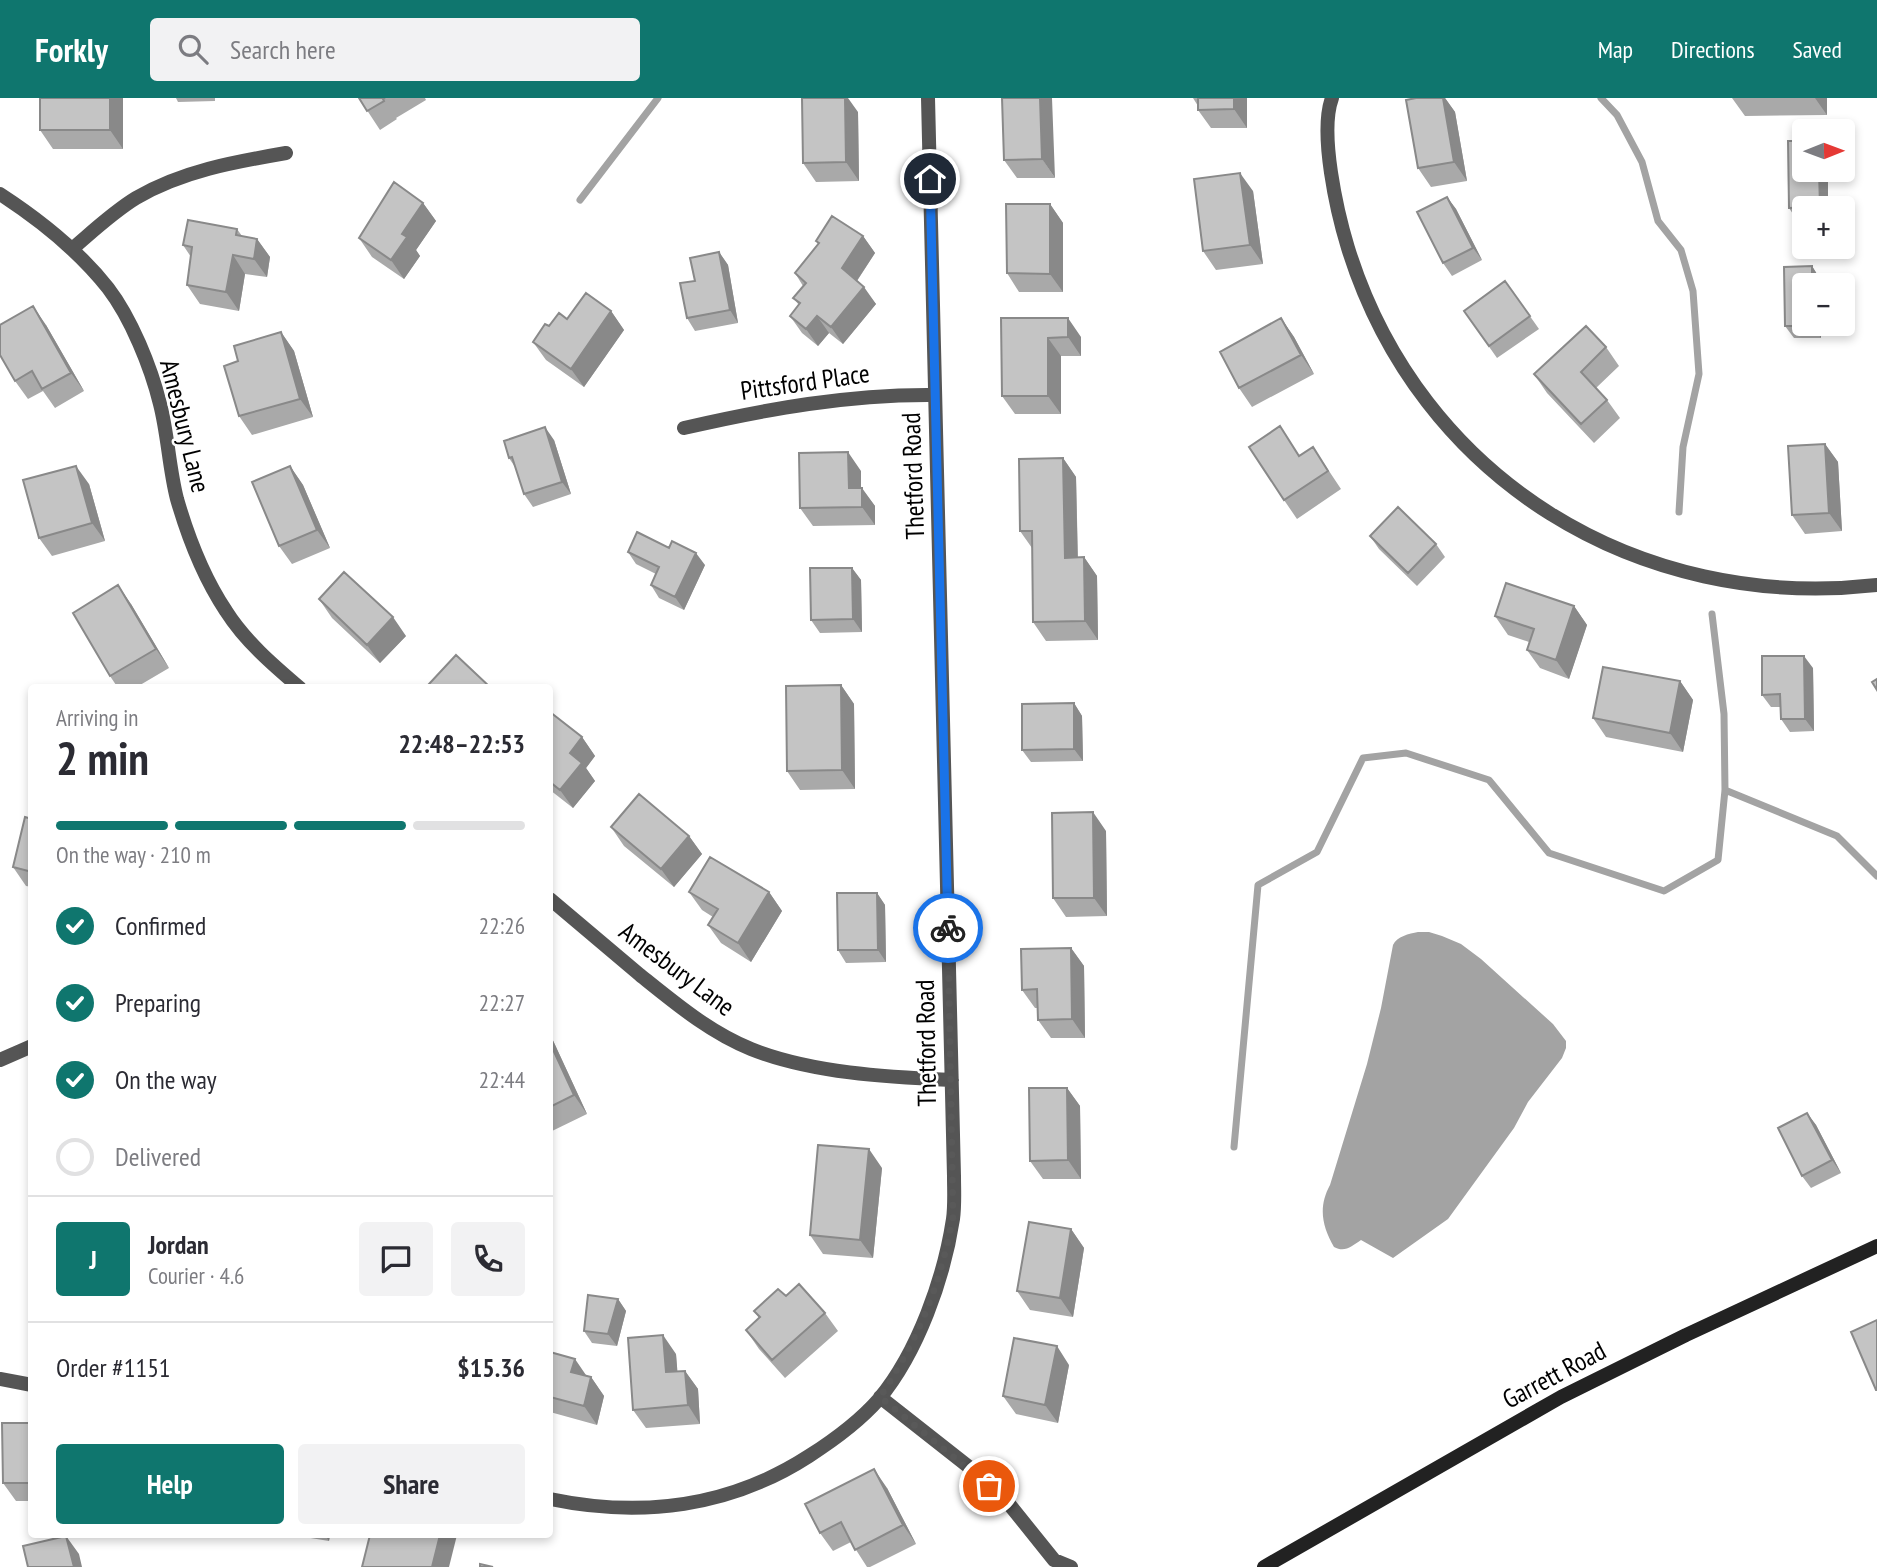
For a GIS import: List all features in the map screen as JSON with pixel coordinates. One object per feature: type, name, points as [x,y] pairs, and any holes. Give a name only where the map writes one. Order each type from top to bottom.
[{"type":"street","name":"Thetford Road","points":[[553,1500],[583,1506],[626,1509],[689,1505],[770,1479],[794,1466],[830,1442],[880,1397],[906,1357],[927,1313],[945,1261],[953,1217],[952,1080],[928,98]]},
{"type":"street","points":[[1332,98],[1327,110],[1334,194],[1350,257],[1366,298],[1388,345],[1410,380],[1449,428],[1507,483],[1567,525],[1636,556],[1688,574],[1757,586],[1837,588],[1877,585]]},
{"type":"street","points":[[72,249],[136,199],[170,181],[209,168],[286,153]]},
{"type":"street","name":"Amesbury Lane","points":[[0,194],[33,215],[72,249],[109,290],[133,332],[152,375],[161,405],[177,498],[191,542],[208,578],[226,612],[247,638],[296,684]]},
{"type":"street","name":"Pittsford Place","points":[[684,428],[766,409],[834,399],[902,394],[935,395]]},
{"type":"street","name":"Amesbury Lane","points":[[553,902],[684,1011],[720,1034],[751,1049],[815,1066],[915,1079],[952,1080]]},
{"type":"street","points":[[0,1060],[28,1048]]},
{"type":"street","name":"Garrett Road","points":[[1264,1567],[1561,1397],[1877,1246]]},
{"type":"street","points":[[0,1379],[28,1384]]},
{"type":"street","points":[[880,1397],[968,1467],[1009,1504],[1054,1564],[1071,1567]]},
{"type":"shaded area","points":[[1429,932],[1461,944],[1481,959],[1553,1024],[1566,1041],[1566,1048],[1562,1058],[1528,1102],[1514,1128],[1448,1219],[1393,1258],[1361,1240],[1345,1249],[1334,1247],[1324,1224],[1323,1209],[1367,1064],[1393,945],[1400,937]]},
{"type":"building","points":[[40,98],[110,98],[110,130],[40,130]]},
{"type":"building","points":[[359,98],[385,98],[367,111]]},
{"type":"building","points":[[802,98],[845,98],[846,162],[803,163]]},
{"type":"building","points":[[1002,98],[1040,98],[1042,159],[1004,160]]},
{"type":"building","points":[[1198,98],[1234,98],[1234,109],[1198,110]]},
{"type":"building","points":[[1443,98],[1454,162],[1418,168],[1406,100]]},
{"type":"building","points":[[1788,141],[1792,141],[1792,182],[1819,182],[1820,196],[1792,196],[1792,208],[1789,208]]},
{"type":"building","points":[[1240,173],[1250,245],[1203,251],[1194,179]]},
{"type":"building","points":[[394,182],[423,203],[402,234],[407,237],[391,260],[359,238]]},
{"type":"building","points":[[1447,197],[1473,248],[1443,263],[1417,212]]},
{"type":"building","points":[[1006,204],[1050,204],[1050,274],[1007,273]]},
{"type":"building","points":[[832,216],[863,236],[842,268],[864,287],[831,327],[817,316],[806,329],[790,316],[800,303],[793,298],[806,283],[795,273],[819,243],[816,241]]},
{"type":"building","points":[[188,220],[237,229],[236,235],[257,239],[254,259],[233,255],[226,292],[187,285],[192,247],[183,245]]},
{"type":"building","points":[[719,252],[730,310],[687,318],[680,283],[695,281],[690,258]]},
{"type":"building","points":[[1812,266],[1812,273],[1792,273],[1792,326],[1785,326],[1784,267]]},
{"type":"building","points":[[1505,281],[1530,316],[1489,346],[1464,311]]},
{"type":"building","points":[[586,293],[611,311],[571,369],[533,342],[545,324],[549,326],[559,313],[567,319]]},
{"type":"building","points":[[33,306],[71,373],[42,389],[32,371],[15,381],[0,355],[0,325]]},
{"type":"building","points":[[1001,318],[1068,318],[1068,337],[1048,338],[1048,396],[1002,396]]},
{"type":"building","points":[[1281,318],[1301,355],[1239,388],[1220,352]]},
{"type":"building","points":[[1586,326],[1606,347],[1581,372],[1607,400],[1581,424],[1534,374]]},
{"type":"building","points":[[281,332],[300,399],[239,416],[224,366],[238,361],[234,346]]},
{"type":"building","points":[[1280,426],[1299,456],[1313,447],[1328,471],[1284,500],[1249,447]]},
{"type":"building","points":[[545,427],[562,482],[524,494],[504,441]]},
{"type":"building","points":[[1825,444],[1829,513],[1792,515],[1788,446]]},
{"type":"building","points":[[848,452],[849,488],[862,488],[862,507],[800,508],[799,453]]},
{"type":"building","points":[[1063,458],[1065,558],[1084,557],[1085,621],[1033,622],[1032,531],[1020,531],[1019,459]]},
{"type":"building","points":[[76,466],[92,523],[39,538],[23,480]]},
{"type":"building","points":[[290,466],[317,530],[279,546],[252,482]]},
{"type":"building","points":[[1398,507],[1436,544],[1408,573],[1370,536]]},
{"type":"building","points":[[637,532],[669,548],[672,541],[696,553],[675,597],[651,585],[659,567],[628,552]]},
{"type":"building","points":[[810,568],[852,568],[853,619],[811,620]]},
{"type":"building","points":[[344,572],[393,617],[367,645],[319,599]]},
{"type":"building","points":[[1506,583],[1574,606],[1556,660],[1527,650],[1534,629],[1495,616]]},
{"type":"building","points":[[118,585],[156,649],[110,676],[73,613]]},
{"type":"building","points":[[456,655],[487,684],[429,684]]},
{"type":"building","points":[[1762,656],[1804,656],[1805,719],[1781,719],[1780,694],[1762,695]]},
{"type":"building","points":[[1603,667],[1680,681],[1670,733],[1593,718]]},
{"type":"building","points":[[841,685],[842,770],[787,771],[786,686]]},
{"type":"building","points":[[1074,703],[1074,749],[1022,750],[1022,704]]},
{"type":"building","points":[[553,714],[582,737],[570,753],[582,763],[560,790],[553,784]]},
{"type":"building","points":[[639,794],[689,836],[661,869],[611,827]]},
{"type":"building","points":[[1093,812],[1094,898],[1053,898],[1052,813]]},
{"type":"building","points":[[25,817],[28,818],[28,871],[13,867]]},
{"type":"building","points":[[710,857],[769,892],[738,943],[708,925],[718,909],[689,892]]},
{"type":"building","points":[[837,893],[877,893],[878,950],[838,950]]},
{"type":"building","points":[[1071,948],[1072,1019],[1038,1020],[1037,989],[1022,990],[1021,949]]},
{"type":"building","points":[[553,1050],[574,1095],[553,1106]]},
{"type":"building","points":[[1029,1088],[1067,1088],[1068,1160],[1030,1161]]},
{"type":"building","points":[[1807,1113],[1832,1160],[1802,1176],[1778,1128]]},
{"type":"building","points":[[818,1145],[869,1149],[860,1240],[810,1235]]},
{"type":"building","points":[[1029,1222],[1071,1229],[1060,1298],[1017,1291]]},
{"type":"building","points":[[799,1284],[825,1313],[772,1360],[746,1330],[760,1317],[754,1311],[778,1289],[786,1296]]},
{"type":"building","points":[[588,1295],[618,1299],[608,1334],[584,1331]]},
{"type":"building","points":[[1877,1320],[1877,1390],[1876,1390],[1851,1332]]},
{"type":"building","points":[[663,1335],[666,1372],[685,1371],[688,1405],[633,1410],[628,1338]]},
{"type":"building","points":[[1014,1338],[1057,1346],[1045,1405],[1003,1396]]},
{"type":"building","points":[[553,1353],[575,1359],[571,1372],[591,1377],[584,1406],[553,1398]]},
{"type":"building","points":[[2,1423],[28,1423],[28,1483],[3,1483]]},
{"type":"building","points":[[874,1469],[903,1525],[855,1550],[841,1522],[820,1533],[805,1504]]},
{"type":"building","points":[[67,1538],[74,1567],[28,1567],[23,1546]]},
{"type":"building","points":[[369,1538],[439,1538],[432,1567],[362,1567]]},
{"type":"waterway","points":[[580,200],[658,98]]},
{"type":"waterway","points":[[1601,98],[1617,115],[1642,162],[1658,221],[1681,250],[1693,291],[1699,374],[1683,447],[1679,512]]},
{"type":"waterway","points":[[1234,1147],[1258,885],[1317,852],[1363,758],[1406,753],[1489,780],[1549,853],[1664,891],[1718,860],[1725,790],[1724,714],[1712,614]]},
{"type":"waterway","points":[[1725,790],[1837,836],[1877,876]]},
{"type":"way so far","points":[[948,928],[953,1217],[945,1261],[927,1313],[906,1357],[880,1397],[989,1486]]},
{"type":"route","points":[[930,179],[948,928]]}]
